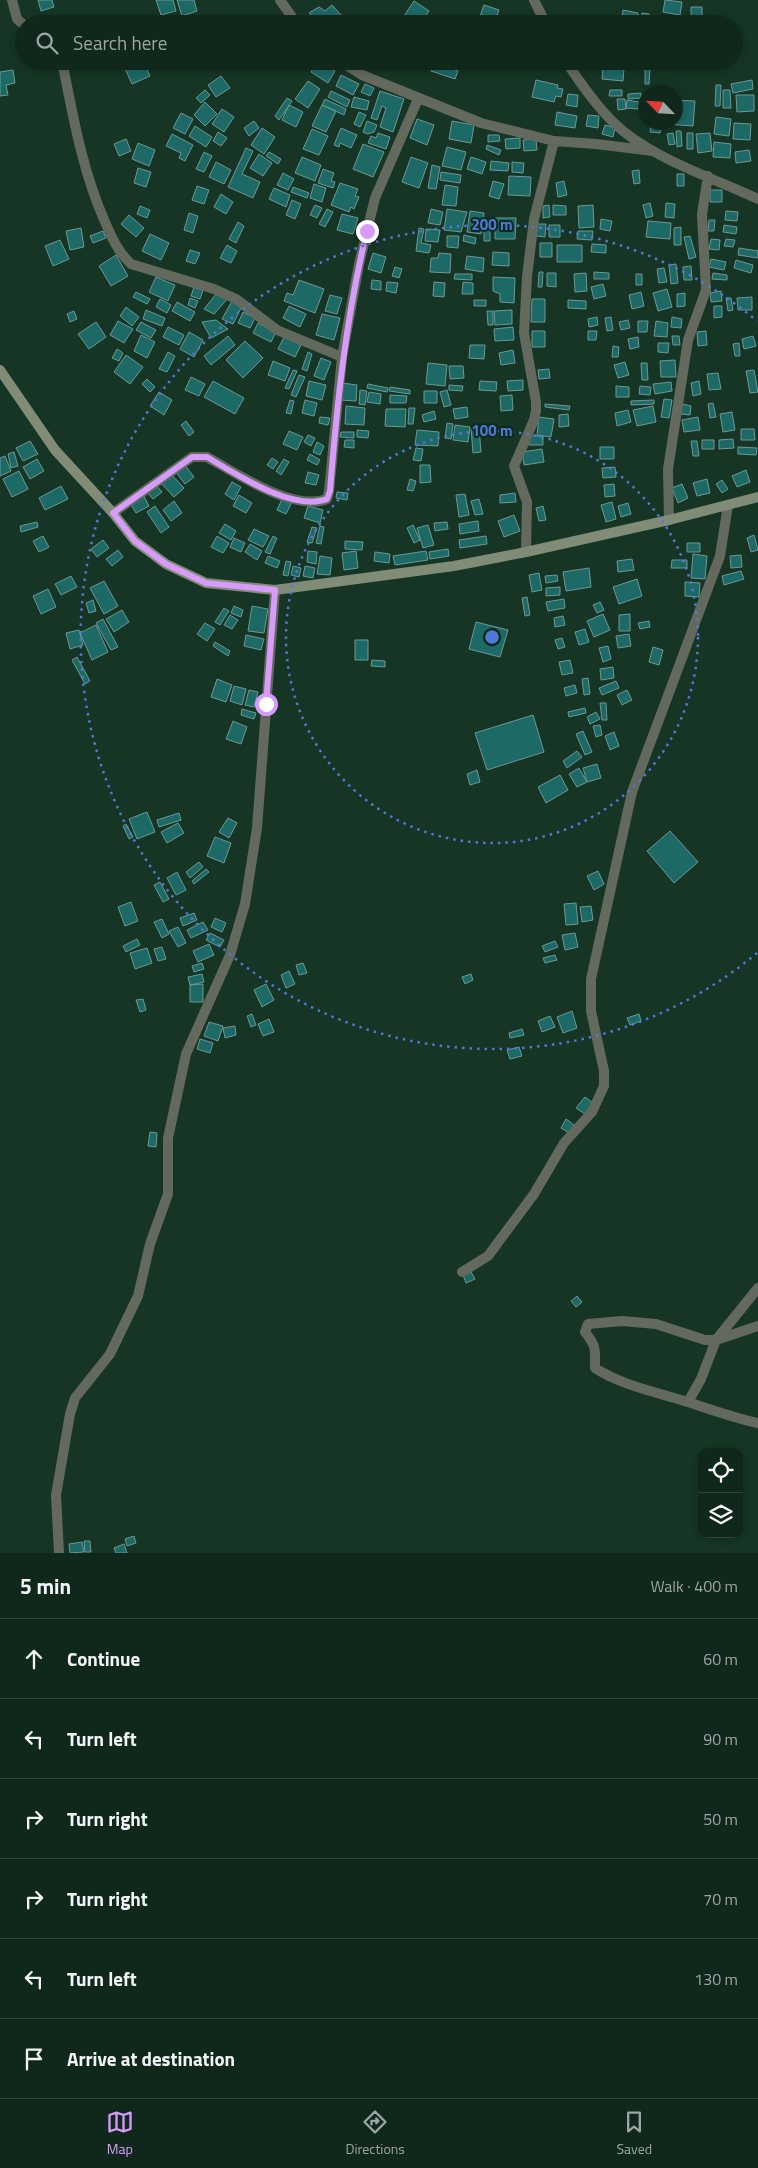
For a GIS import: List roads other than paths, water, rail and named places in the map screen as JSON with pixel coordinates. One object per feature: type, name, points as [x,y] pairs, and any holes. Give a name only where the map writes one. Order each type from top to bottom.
[{"type":"main road","points":[[0,370],[55,450],[113,513],[135,541],[174,568],[206,583],[275,590],[454,566],[669,520],[728,505],[757,495]]},
{"type":"street","points":[[12,0],[16,15]]},
{"type":"street","points":[[534,0],[542,15]]},
{"type":"street","points":[[283,1],[292,15]]},
{"type":"street","points":[[64,70],[86,173],[92,192],[121,255],[131,264],[214,289],[236,299],[277,330],[342,357]]},
{"type":"street","points":[[354,70],[418,99],[481,122],[554,141],[653,151]]},
{"type":"street","points":[[571,70],[580,84],[614,123],[653,151],[758,199]]},
{"type":"street","points":[[113,513],[192,457],[198,456],[207,457],[264,490],[296,499],[320,502],[327,499],[330,491],[342,357],[359,264],[375,198],[418,99]]},
{"type":"street","points":[[526,552],[527,502],[514,466],[534,420],[536,402],[524,333],[527,277],[534,219],[554,141]]},
{"type":"street","points":[[669,520],[668,469],[688,340],[706,290],[702,214],[708,176]]},
{"type":"street","points":[[462,1272],[488,1256],[534,1194],[564,1143],[586,1120],[604,1086],[604,1071],[591,1011],[591,979],[632,792],[720,556],[728,505]]},
{"type":"street","points":[[60,1553],[56,1495],[70,1414],[75,1398],[110,1354],[138,1296],[150,1244],[168,1194],[168,1138],[186,1054],[230,955],[245,904],[257,828],[275,590]]},
{"type":"street","points":[[688,1402],[701,1379],[716,1340],[758,1288]]},
{"type":"street","points":[[758,1326],[716,1340],[705,1340],[656,1324],[622,1321],[588,1324],[585,1332],[594,1342],[597,1354],[595,1368],[626,1384],[737,1419],[758,1423]]}]
